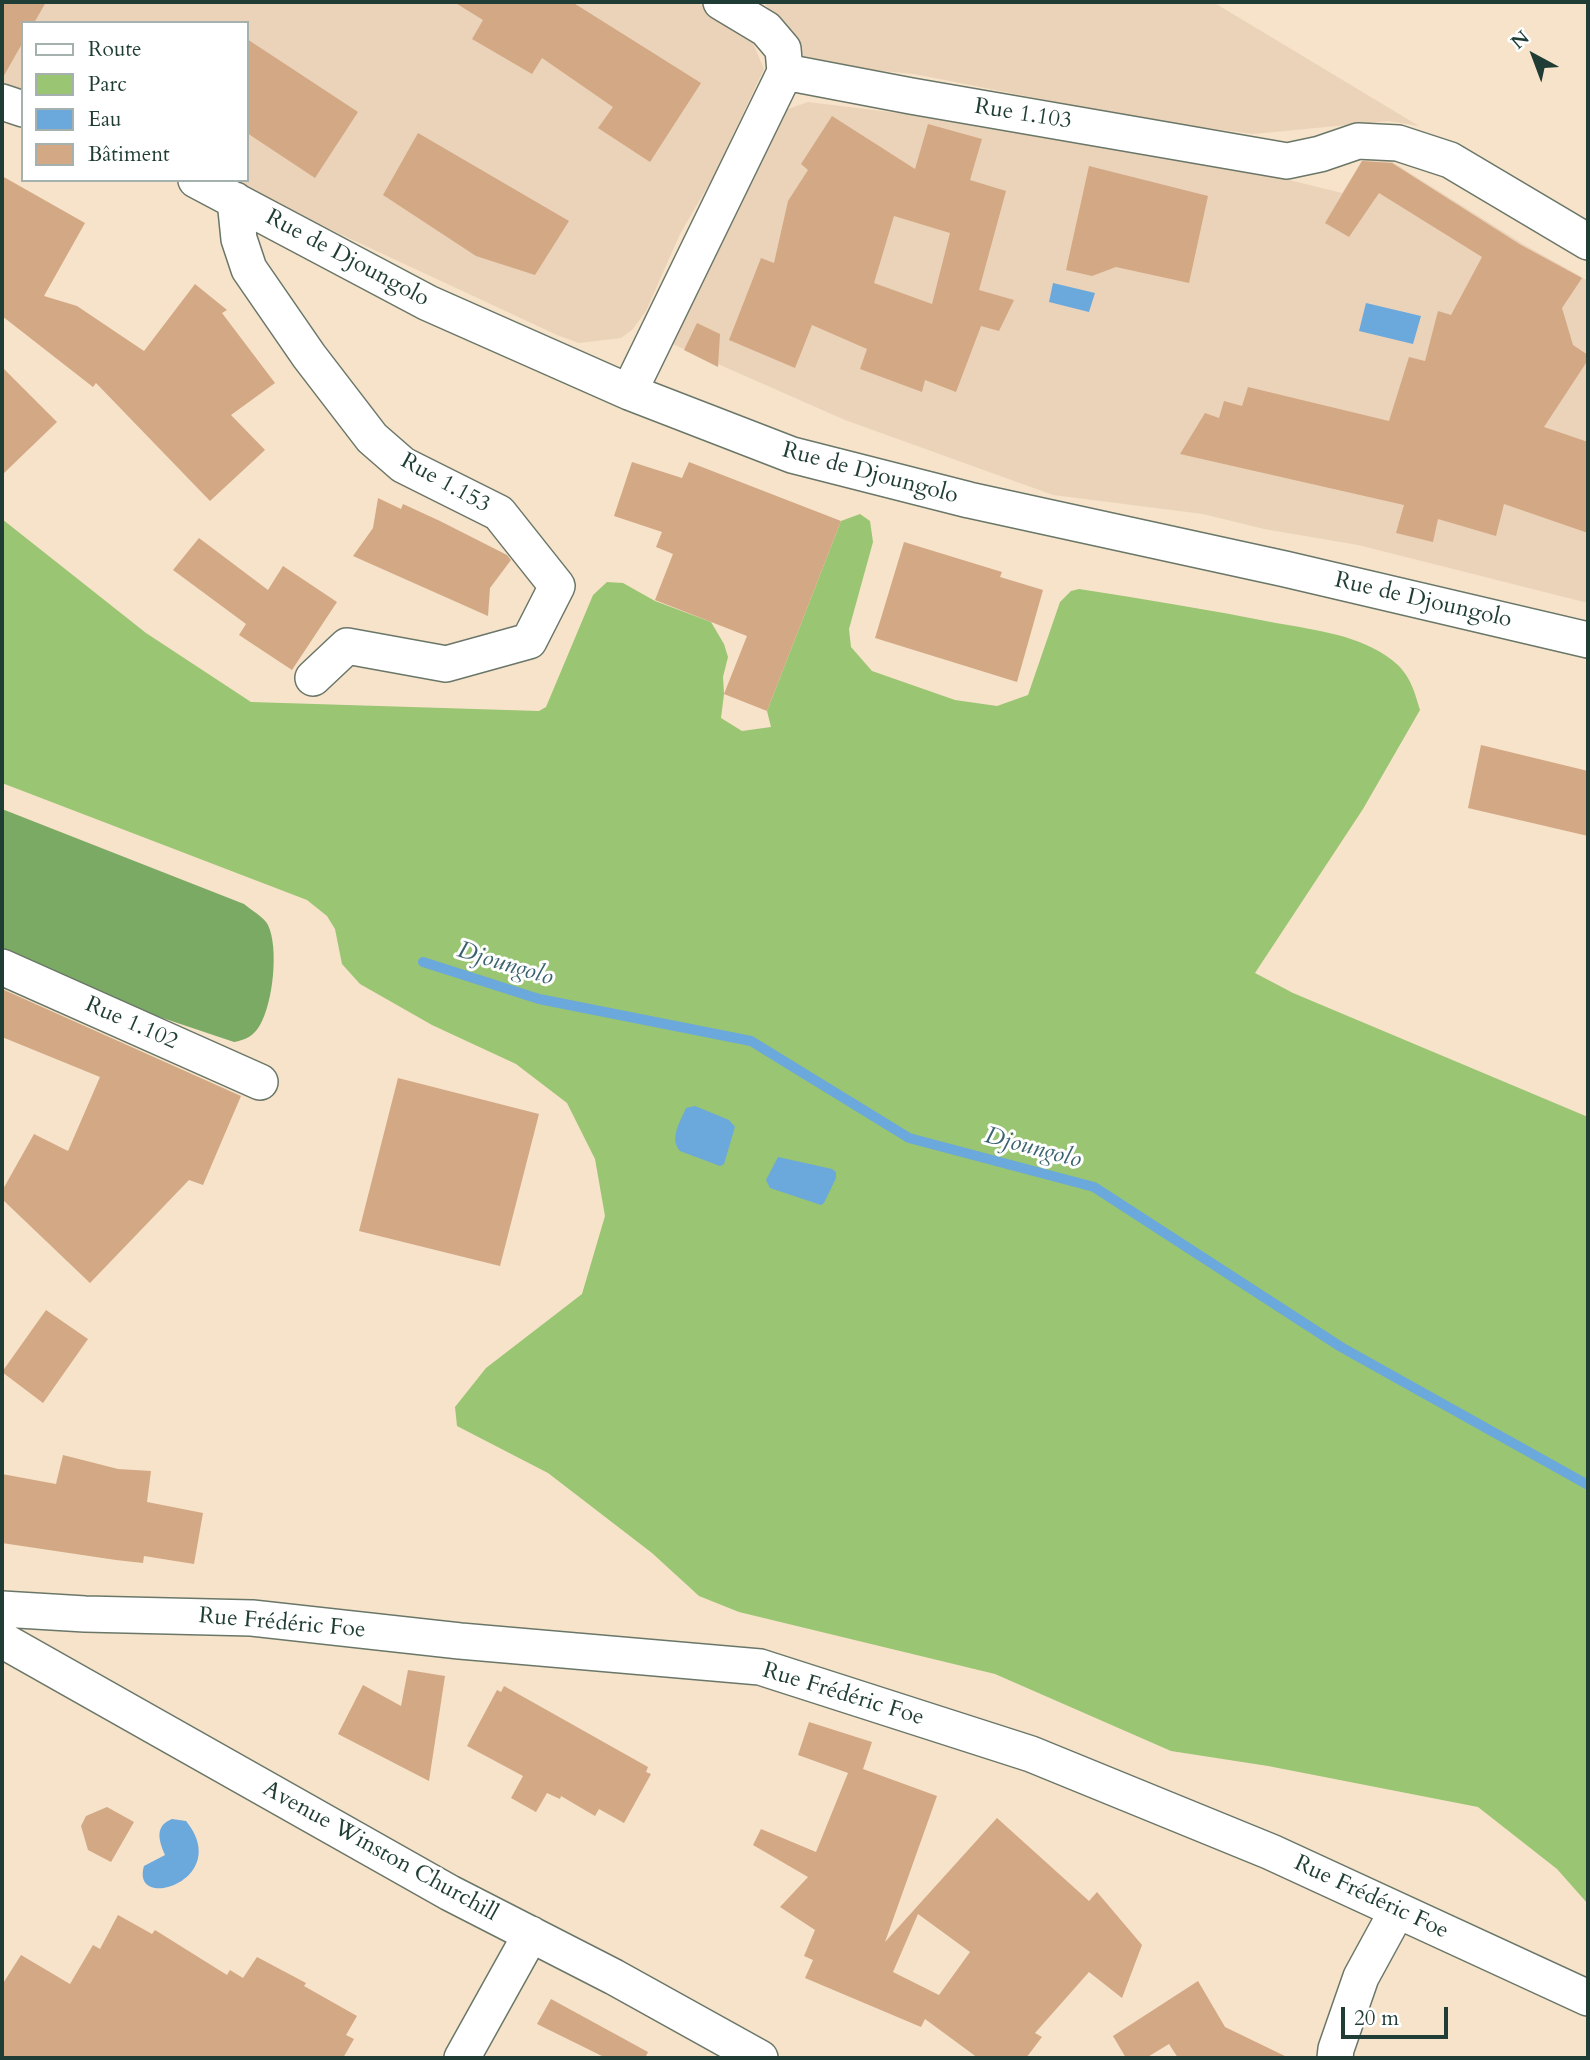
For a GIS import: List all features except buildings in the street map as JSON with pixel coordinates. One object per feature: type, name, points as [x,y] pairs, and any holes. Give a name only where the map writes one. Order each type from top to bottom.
[{"type":"street","points":[[629,392],[785,72],[783,49],[766,29],[721,2]]},
{"type":"street","name":"Rue 1.103","points":[[785,72],[1287,161],[1320,155],[1358,141],[1398,143],[1450,160],[1588,242]]},
{"type":"street","points":[[2,102],[21,108]]},
{"type":"street","name":"Rue de Djoungolo","points":[[200,182],[428,303],[629,392],[792,455],[969,500],[1272,566],[1588,640]]},
{"type":"street","name":"Rue 1.153","points":[[235,200],[239,239],[249,270],[309,356],[372,438],[403,465],[499,513],[557,586],[529,640],[446,664],[347,646],[313,678]]},
{"type":"street","name":"Rue 1.102","points":[[2,967],[260,1082]]},
{"type":"street","name":"Rue Frédéric Foe","points":[[2,1609],[252,1618],[460,1641],[760,1667],[1031,1754],[1271,1852],[1588,1998]]},
{"type":"street","name":"Avenue Winston Churchill","points":[[2,1640],[450,1894],[614,1977],[760,2058]]},
{"type":"street","points":[[1335,2058],[1335,2049],[1361,1977],[1397,1911]]},
{"type":"street","points":[[462,2058],[531,1934]]},
{"type":"shaded area","points":[[2,2],[697,2],[736,27],[753,43],[764,69],[712,179],[680,234],[646,311],[632,330],[621,338],[579,343],[228,182],[248,182],[248,21],[21,21],[21,105],[2,99]]},
{"type":"shaded area","points":[[763,2],[1213,2],[1419,126],[1389,121],[1253,134],[1142,119],[914,74],[806,64],[785,26]]},
{"type":"shaded area","points":[[808,102],[1045,131],[1342,193],[1370,148],[1523,244],[1588,281],[1588,603],[1358,545],[1264,529],[1203,514],[1053,495],[845,420],[668,342],[785,110]]},
{"type":"green space","points":[[860,514],[870,521],[873,542],[849,629],[851,647],[872,671],[955,700],[997,706],[1028,695],[1060,602],[1071,591],[1079,589],[1306,628],[1352,639],[1392,660],[1410,683],[1420,710],[1363,809],[1255,973],[1293,993],[1588,1117],[1588,1904],[1557,1869],[1478,1807],[1268,1766],[1171,1751],[995,1674],[739,1612],[699,1596],[652,1553],[548,1473],[457,1426],[455,1407],[486,1368],[582,1294],[605,1216],[595,1159],[567,1103],[516,1064],[432,1025],[360,984],[342,964],[335,929],[327,916],[307,900],[2,783],[2,519],[146,633],[251,702],[539,711],[546,707],[593,595],[607,582],[623,583],[655,601],[711,622],[728,657],[723,677],[721,718],[742,731],[771,727],[767,711],[841,521]]},
{"type":"green space","points":[[2,809],[244,904],[260,916],[268,925],[274,961],[265,1015],[255,1032],[234,1042],[112,1001],[2,955]]},
{"type":"water","points":[[1053,283],[1095,293],[1089,312],[1049,302]]},
{"type":"water","points":[[1366,303],[1421,316],[1413,344],[1359,331]]},
{"type":"water","points":[[695,1106],[729,1120],[735,1127],[724,1164],[720,1166],[680,1151],[677,1146],[675,1136],[681,1119],[686,1108]]},
{"type":"water","points":[[778,1157],[836,1172],[836,1178],[824,1203],[821,1205],[770,1188],[766,1180]]},
{"type":"water","points":[[172,1819],[186,1821],[197,1842],[198,1860],[190,1874],[178,1883],[164,1888],[151,1887],[144,1880],[144,1866],[165,1855],[160,1830]]},
{"type":"waterway","name":"Djoungolo","points":[[423,962],[539,999],[751,1041],[909,1138],[1094,1187],[1341,1347],[1588,1485]]}]
